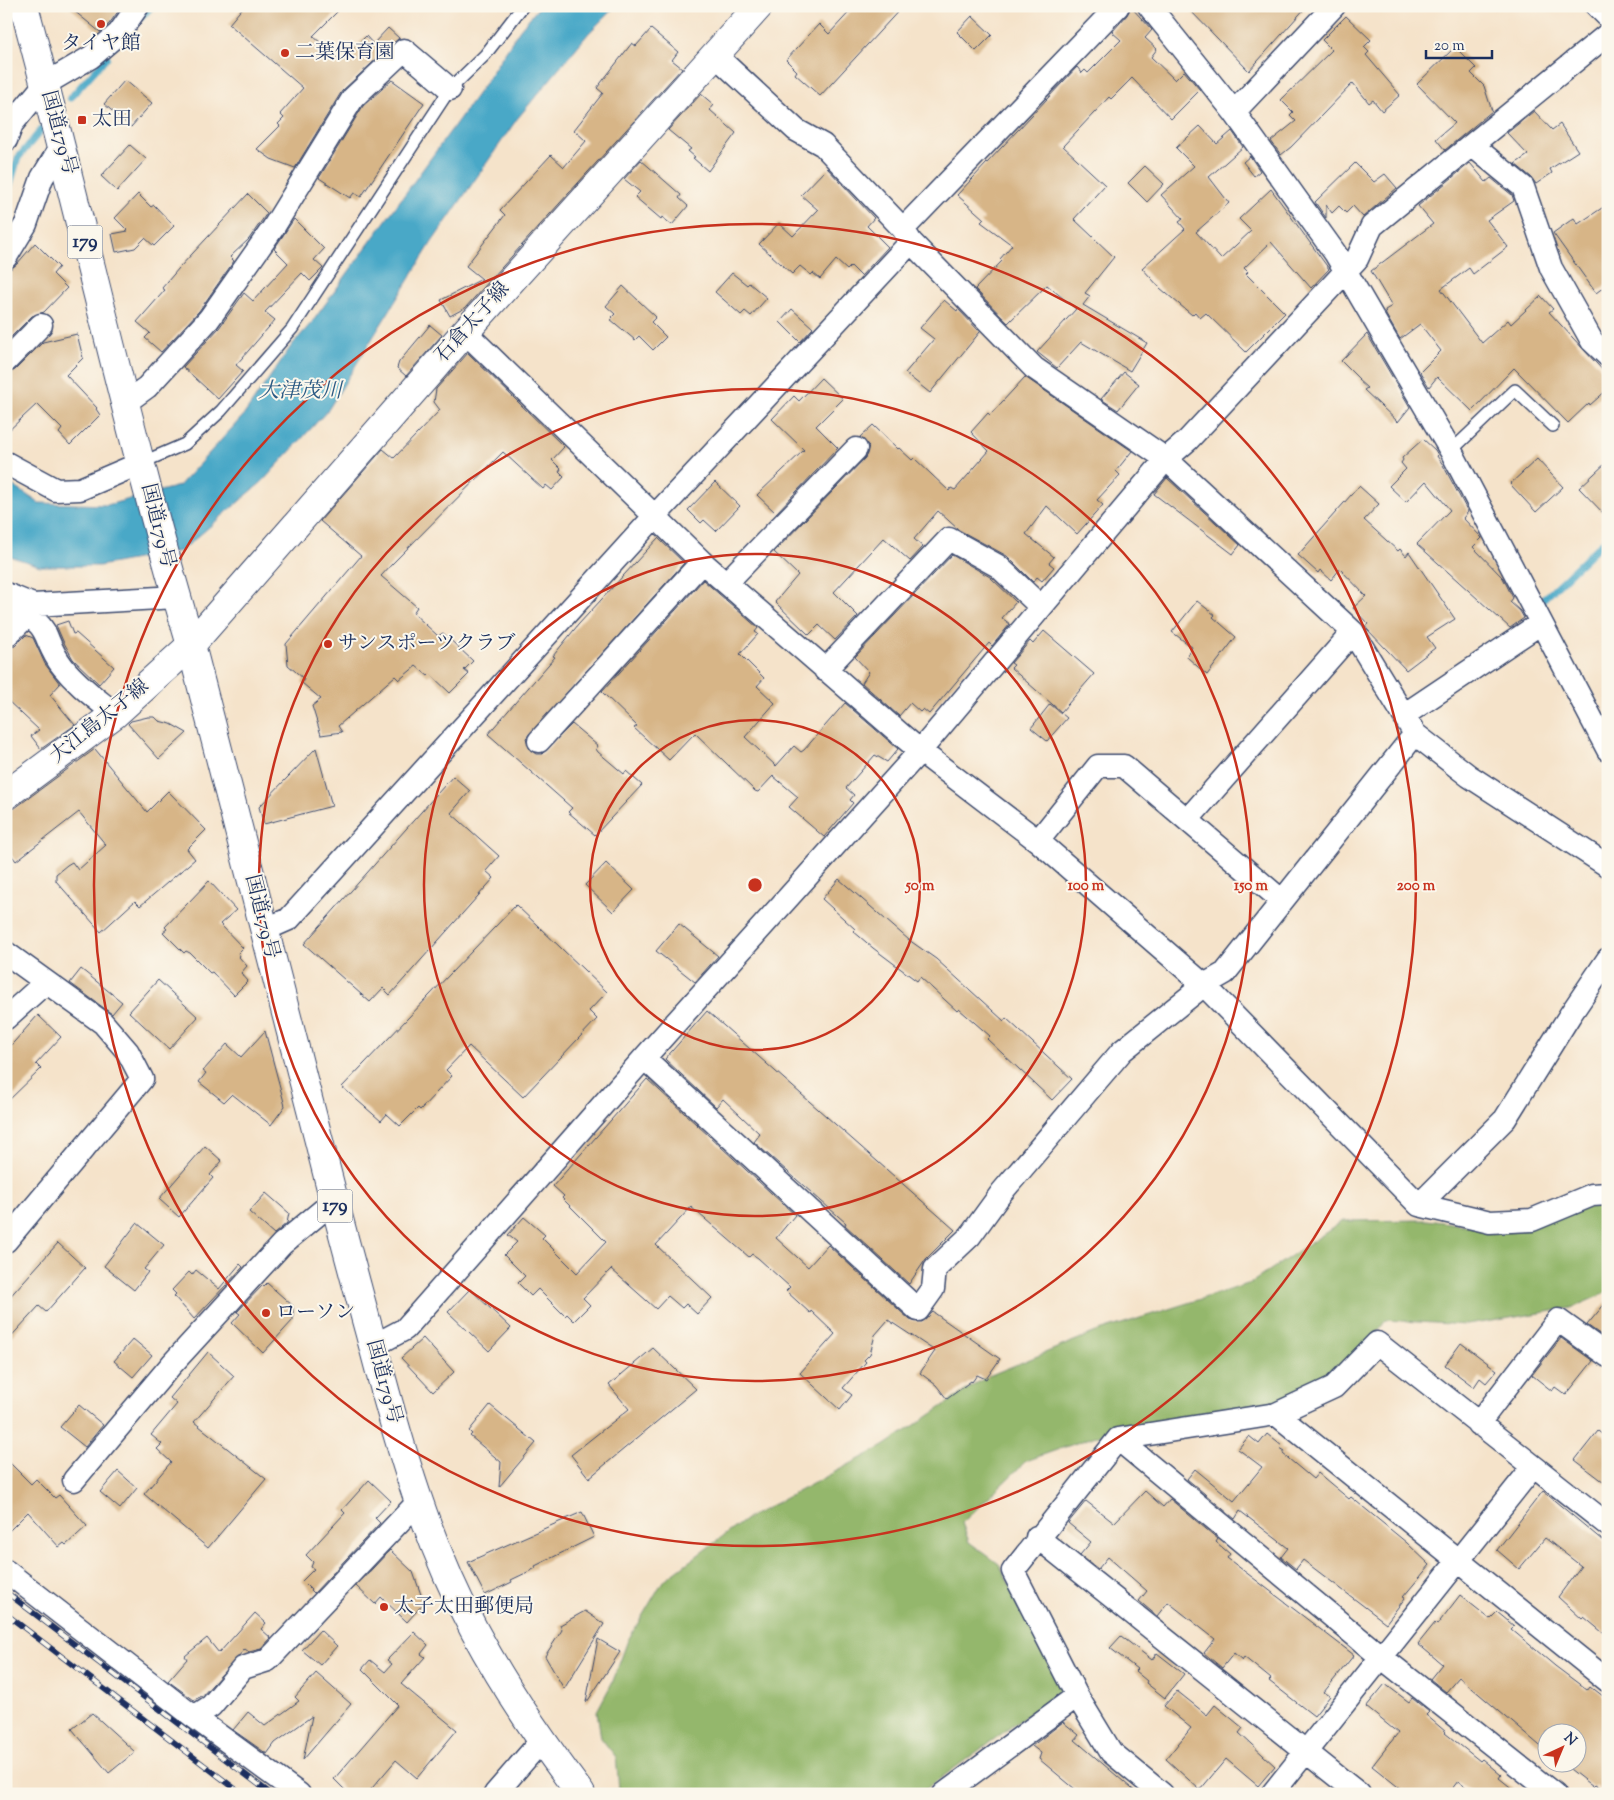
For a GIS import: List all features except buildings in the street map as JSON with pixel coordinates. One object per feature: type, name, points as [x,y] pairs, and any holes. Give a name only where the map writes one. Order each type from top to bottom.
[{"type":"main road","name":"国道179号","points":[[24,6],[62,145],[125,403],[174,590],[191,645],[334,1201],[418,1502],[444,1568],[472,1627],[504,1684],[541,1741],[581,1794]]},
{"type":"main road","name":"石倉太子線","points":[[191,645],[465,332],[759,6]]},
{"type":"main road","name":"大江島太子線","points":[[6,795],[115,714],[191,645]]},
{"type":"street","points":[[6,140],[12,124],[45,84],[91,57],[119,32],[138,6]]},
{"type":"street","points":[[264,930],[289,919],[907,235],[1118,6]]},
{"type":"street","points":[[1149,6],[1234,112],[1340,262],[1452,451],[1608,750]]},
{"type":"street","points":[[1234,112],[1334,6]]},
{"type":"street","points":[[1597,6],[1608,17]]},
{"type":"street","points":[[373,1346],[405,1330],[644,1058],[920,751],[1166,459],[1188,440],[1340,262],[1356,259],[1372,226],[1473,146],[1608,34]]},
{"type":"street","points":[[125,403],[148,388],[209,319],[273,228],[353,98],[404,50],[450,89]]},
{"type":"street","points":[[714,54],[796,130],[823,145],[1034,368],[1166,459],[1354,632],[1409,725],[1469,776],[1608,866]]},
{"type":"street","points":[[6,257],[26,224],[42,178],[62,145]]},
{"type":"street","points":[[1473,146],[1523,187],[1551,268],[1592,341],[1608,356]]},
{"type":"street","points":[[6,361],[41,325]]},
{"type":"street","points":[[465,332],[702,562],[920,751],[1038,841],[1204,985],[1419,1205],[1490,1222],[1532,1220],[1592,1195],[1608,1194]]},
{"type":"street","points":[[727,582],[856,448]]},
{"type":"street","points":[[6,463],[56,490],[80,489],[143,470]]},
{"type":"street","points":[[825,670],[950,539],[998,566],[1041,607]]},
{"type":"street","points":[[539,741],[702,562]]},
{"type":"street","points":[[6,636],[22,611],[174,590]]},
{"type":"street","points":[[6,594],[22,611],[40,624],[62,665],[79,685],[115,714]]},
{"type":"street","points":[[644,1058],[918,1310],[933,1289],[936,1269],[970,1236],[1002,1192],[1122,1051],[1204,985],[1225,972],[1281,900],[1409,725],[1542,623]]},
{"type":"street","points":[[1188,819],[1354,632]]},
{"type":"street","points":[[1038,841],[1098,766],[1124,766],[1281,900]]},
{"type":"street","points":[[6,953],[103,1023],[128,1052],[142,1079],[6,1241]]},
{"type":"street","points":[[1419,1205],[1505,1119],[1570,1015],[1608,959]]},
{"type":"street","points":[[6,1018],[46,982]]},
{"type":"street","points":[[74,1480],[172,1364],[282,1244],[334,1201]]},
{"type":"street","points":[[1478,1424],[1558,1320],[1608,1356]]},
{"type":"street","points":[[1162,1794],[1111,1752],[1077,1696],[1013,1571],[1037,1538],[1118,1439],[1276,1414],[1334,1387],[1377,1343],[1608,1525]]},
{"type":"street","points":[[1276,1414],[1608,1681]]},
{"type":"street","points":[[1118,1439],[1380,1656],[1554,1794]]},
{"type":"street","points":[[1272,1794],[1380,1656],[1459,1561],[1533,1467]]},
{"type":"street","points":[[194,1717],[211,1706],[243,1668],[268,1660],[418,1502]]},
{"type":"street","points":[[1037,1538],[1359,1794]]},
{"type":"street","points":[[6,1571],[194,1717],[299,1794]]},
{"type":"street","points":[[955,1791],[1077,1696]]},
{"type":"street","points":[[495,1794],[541,1741]]},
{"type":"lane","points":[[143,470],[185,444],[221,411],[292,328],[450,89],[485,55],[523,6]]},
{"type":"lane","points":[[1452,451],[1515,390],[1553,426]]},
{"type":"green space","points":[[1608,1202],[1608,1292],[1571,1308],[1467,1325],[1386,1320],[1370,1342],[1334,1379],[1273,1406],[1110,1431],[1026,1461],[962,1523],[969,1542],[999,1564],[1063,1689],[919,1794],[623,1794],[619,1789],[616,1757],[601,1738],[597,1711],[613,1681],[628,1640],[663,1581],[746,1519],[884,1446],[986,1377],[1096,1332],[1251,1283],[1343,1221],[1427,1220],[1501,1230]]},
{"type":"water","name":"大津茂川","points":[[540,6],[616,6],[588,34],[517,119],[432,242],[328,410],[262,482],[181,551],[99,566],[40,566],[6,555],[6,481],[39,503],[107,505],[179,486],[243,416],[292,345],[313,321],[483,86],[520,29]]},
{"type":"waterway","points":[[142,17],[152,6]]},
{"type":"waterway","points":[[70,98],[107,57]]},
{"type":"waterway","points":[[6,198],[18,158],[47,123]]},
{"type":"waterway","points":[[1543,607],[1540,602],[1608,537]]},
{"type":"railway","points":[[6,1592],[271,1794]]},
{"type":"railway","points":[[6,1614],[242,1794]]},
{"type":"place","name":"タイヤ館","points":[[101,24]]},
{"type":"place","name":"二葉保育園","points":[[285,53]]},
{"type":"place","name":"太田","points":[[82,120]]},
{"type":"place","name":"サンスポーツクラブ","points":[[328,644]]},
{"type":"place","name":"ローソン","points":[[266,1313]]},
{"type":"place","name":"太子太田郵便局","points":[[384,1607]]}]
